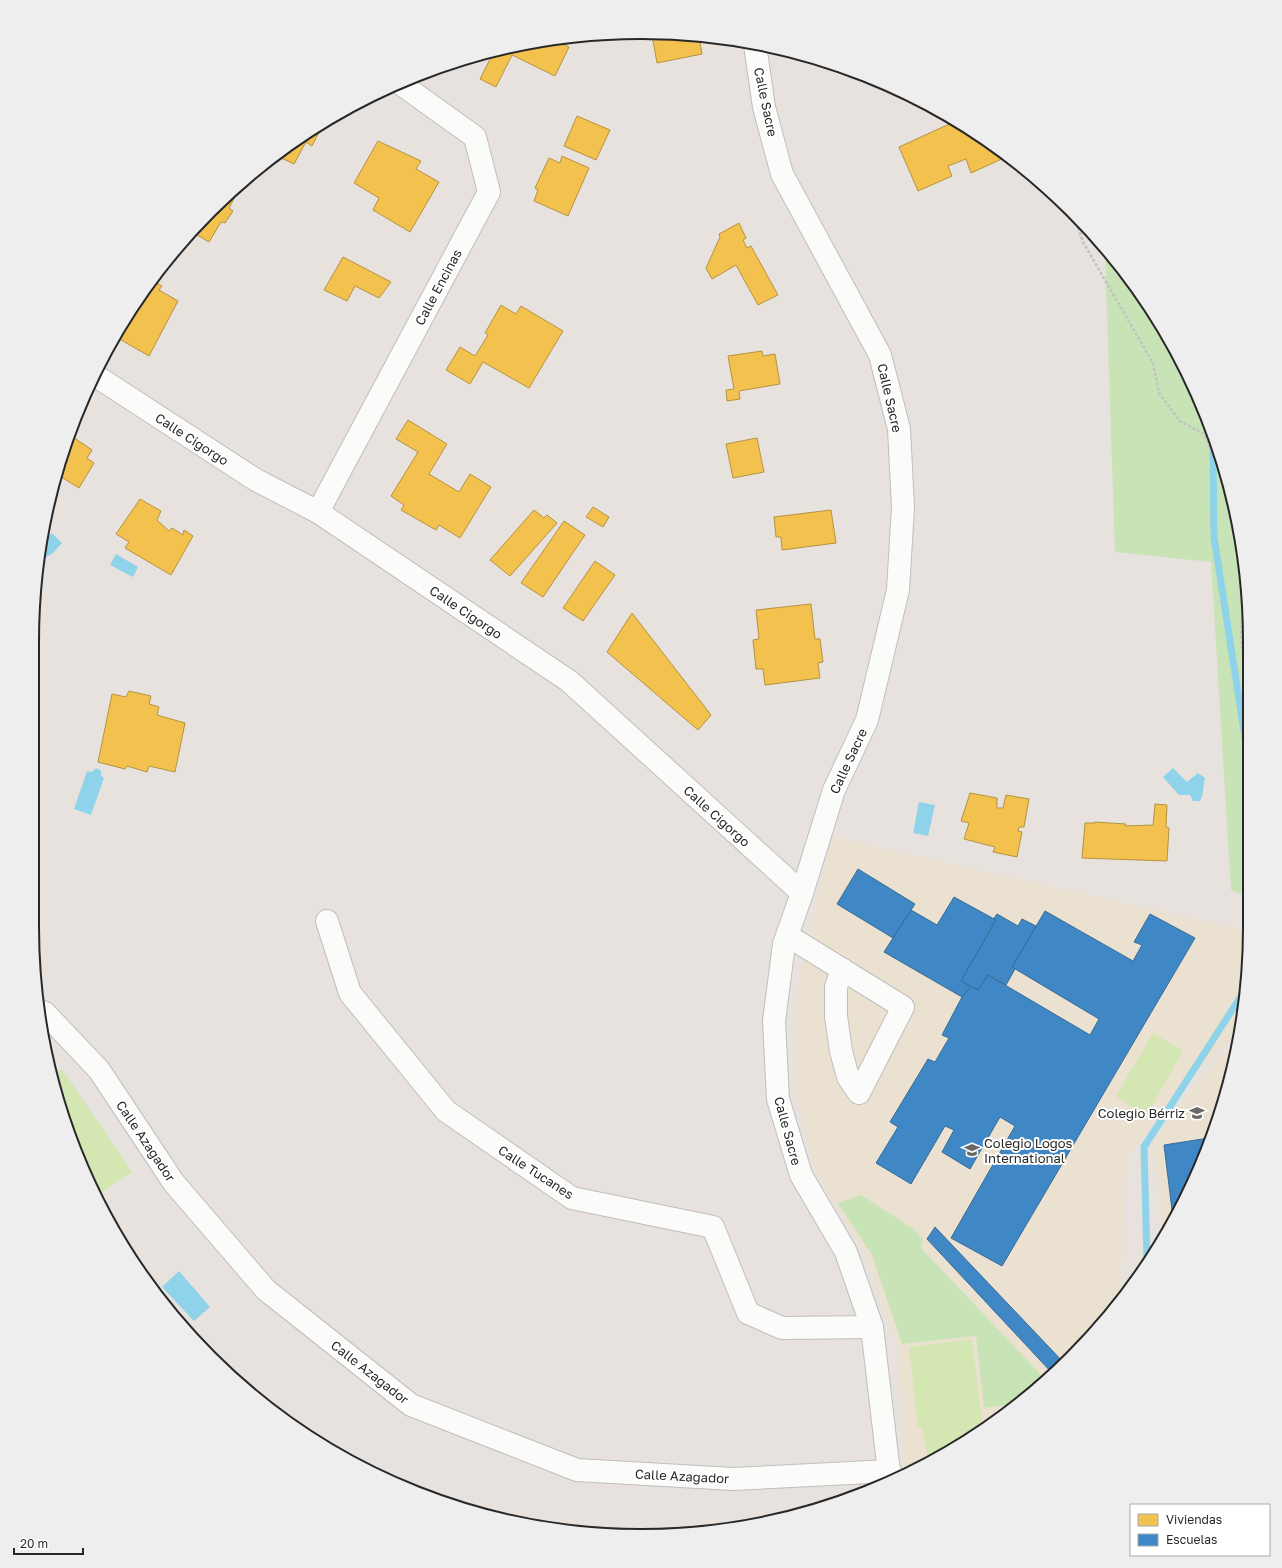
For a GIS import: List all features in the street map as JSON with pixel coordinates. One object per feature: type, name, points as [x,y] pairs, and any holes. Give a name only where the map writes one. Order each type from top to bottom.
[{"type":"street","name":"Calle Sacre","points":[[756,51],[764,107],[782,174],[880,355],[899,429],[903,507],[898,590],[867,720],[834,790],[802,893],[784,944],[774,1021],[778,1099],[801,1175],[846,1252],[872,1327],[890,1475]]},
{"type":"street","name":"Calle Encinas","points":[[318,512],[489,192],[475,137],[406,87]]},
{"type":"street","name":"Calle Cigorgo","points":[[100,378],[256,480],[318,512],[568,681],[802,893]]},
{"type":"street","name":"Calle Tucanes","points":[[327,921],[350,993],[446,1111],[572,1198],[713,1227],[748,1313],[782,1328],[872,1327]]},
{"type":"street","points":[[788,936],[842,969],[903,1007],[859,1093],[848,1076],[840,1044],[836,1016],[836,987],[842,969]]},
{"type":"street","name":"Calle Azagador","points":[[45,1013],[99,1070],[174,1183],[266,1290],[411,1405],[577,1470],[733,1479],[887,1476]]},
{"type":"path","points":[[1079,228],[1083,242],[1153,363],[1159,393],[1180,421],[1204,434],[1213,453]]},
{"type":"path","points":[[1243,628],[1243,651]]},
{"type":"shaded area","name":"Colegio Logos International","points":[[832,837],[1243,930],[1242,966],[1238,1006],[1232,1038],[1173,1097],[1126,1159],[1121,1290],[1094,1324],[1067,1353],[1038,1380],[975,1428],[905,1468],[898,1347],[866,1255],[831,1199],[815,1169],[795,1085],[795,1027],[799,979]]},
{"type":"shaded area","name":"Colegio Bérriz","points":[[1230,1047],[1211,1121],[1181,1193],[1162,1228],[1152,1141],[1199,1081]]},
{"type":"green space","points":[[1105,258],[1142,307],[1181,375],[1211,447],[1231,524],[1238,562],[1242,602],[1243,895],[1231,890],[1211,562],[1115,552]]},
{"type":"green space","points":[[1153,1033],[1183,1051],[1146,1116],[1116,1096]]},
{"type":"green space","points":[[62,1069],[132,1172],[101,1193],[71,1121],[58,1072]]},
{"type":"green space","points":[[861,1195],[912,1228],[923,1239],[921,1248],[1042,1376],[1007,1405],[984,1408],[976,1336],[902,1344],[872,1255],[838,1203]]},
{"type":"green space","points":[[972,1339],[982,1423],[928,1456],[922,1427],[918,1427],[909,1347]]},
{"type":"water","points":[[52,533],[62,543],[53,553],[45,558],[49,536]]},
{"type":"water","points":[[116,554],[138,567],[133,577],[110,565]]},
{"type":"water","points":[[96,768],[101,771],[101,776],[104,778],[91,815],[74,809],[87,771],[92,772]]},
{"type":"water","points":[[1173,768],[1187,782],[1198,773],[1205,778],[1200,801],[1193,801],[1190,795],[1179,795],[1163,777]]},
{"type":"water","points":[[919,802],[935,805],[928,836],[913,833]]},
{"type":"water","points":[[179,1271],[210,1307],[194,1321],[162,1287]]},
{"type":"building: Viviendas","points":[[653,39],[700,42],[702,54],[657,63]]},
{"type":"building: Viviendas","points":[[562,44],[569,47],[555,76],[512,55],[496,87],[480,79],[490,59]]},
{"type":"building: Viviendas","points":[[577,116],[610,130],[596,160],[564,146]]},
{"type":"building: Viviendas","points":[[949,124],[975,140],[1002,159],[971,173],[966,159],[948,166],[952,176],[918,191],[899,147]]},
{"type":"building: Viviendas","points":[[318,133],[312,146],[306,142],[294,164],[282,158]]},
{"type":"building: Viviendas","points":[[378,141],[421,161],[416,169],[439,182],[410,232],[373,210],[379,198],[354,183]]},
{"type":"building: Viviendas","points":[[562,156],[589,168],[568,216],[534,201],[538,190],[535,188],[549,158],[560,163]]},
{"type":"building: Viviendas","points":[[235,196],[229,208],[233,211],[225,223],[221,222],[209,242],[197,235]]},
{"type":"building: Viviendas","points":[[739,223],[746,238],[743,240],[747,248],[751,246],[778,295],[758,305],[736,265],[712,279],[706,268],[720,237],[719,234]]},
{"type":"building: Viviendas","points":[[343,257],[391,282],[379,298],[355,286],[347,301],[324,290]]},
{"type":"building: Viviendas","points":[[157,283],[162,286],[159,290],[178,301],[149,356],[120,339],[140,307]]},
{"type":"building: Viviendas","points":[[501,305],[516,314],[521,306],[563,331],[529,388],[483,362],[470,384],[446,370],[460,347],[475,356],[488,335],[485,333]]},
{"type":"building: Viviendas","points":[[762,351],[763,356],[775,354],[780,384],[739,391],[740,399],[727,401],[726,390],[734,389],[728,356]]},
{"type":"building: Viviendas","points":[[408,420],[447,444],[429,474],[459,492],[470,474],[491,487],[460,538],[439,525],[436,530],[401,510],[404,505],[391,496],[418,452],[396,439]]},
{"type":"building: Viviendas","points":[[74,438],[92,450],[87,458],[94,463],[79,488],[62,478]]},
{"type":"building: Viviendas","points":[[757,438],[764,472],[733,478],[726,444]]},
{"type":"building: Viviendas","points":[[140,499],[161,511],[157,520],[169,531],[172,528],[183,535],[184,530],[193,536],[171,575],[125,548],[129,542],[116,534]]},
{"type":"building: Viviendas","points":[[593,507],[609,517],[603,527],[586,517]]},
{"type":"building: Viviendas","points":[[534,510],[544,518],[547,515],[557,523],[510,576],[490,560]]},
{"type":"building: Viviendas","points":[[831,510],[836,543],[782,550],[781,537],[776,537],[774,517]]},
{"type":"building: Viviendas","points":[[564,521],[585,535],[543,597],[521,583]]},
{"type":"building: Viviendas","points":[[595,561],[615,575],[583,621],[563,608]]},
{"type":"building: Viviendas","points":[[811,604],[815,639],[820,639],[823,662],[818,663],[820,678],[765,685],[763,669],[756,669],[753,640],[759,639],[756,610]]},
{"type":"building: Viviendas","points":[[632,613],[711,715],[698,730],[607,652]]},
{"type":"building: Viviendas","points":[[129,691],[151,696],[149,704],[159,707],[157,715],[185,723],[175,772],[149,766],[147,772],[127,766],[125,769],[98,762],[112,694],[126,697]]},
{"type":"building: Viviendas","points":[[970,793],[997,798],[997,808],[1003,808],[1006,795],[1029,799],[1024,827],[1019,827],[1018,831],[1022,832],[1017,857],[993,852],[995,847],[964,839],[969,823],[961,821]]},
{"type":"building: Viviendas","points":[[1155,804],[1167,805],[1166,827],[1169,828],[1167,861],[1082,858],[1085,823],[1095,822],[1126,824],[1125,826],[1153,825]]},
{"type":"building: Escuelas","points":[[858,869],[915,904],[893,938],[837,904]]},
{"type":"building: Escuelas","points":[[954,897],[996,920],[961,981],[971,986],[962,997],[884,952],[911,910],[937,925]]},
{"type":"building: Escuelas","points":[[1045,911],[1133,961],[1142,945],[1134,942],[1150,914],[1195,938],[1002,1266],[951,1238],[1015,1126],[1000,1117],[970,1169],[942,1152],[954,1130],[945,1126],[911,1184],[876,1163],[898,1127],[890,1122],[928,1059],[935,1062],[949,1038],[942,1035],[962,997],[971,986],[978,990],[988,975],[1090,1035],[1099,1019],[1012,967]]},
{"type":"building: Escuelas","points":[[997,914],[1018,926],[1022,919],[1036,926],[1012,967],[1015,969],[1006,985],[988,975],[978,990],[961,981],[996,920],[994,918]]},
{"type":"building: Escuelas","points":[[1204,1139],[1181,1193],[1172,1210],[1164,1145]]},
{"type":"building: Escuelas","points":[[935,1227],[1060,1359],[1049,1370],[927,1239]]},
{"type":"waterway","points":[[1213,454],[1214,537],[1243,725]]},
{"type":"waterway","points":[[1147,1253],[1144,1147],[1239,1000]]},
{"type":"place","name":"Colegio Bérriz","points":[[1197,1113]]},
{"type":"place","name":"Colegio Logos International","points":[[972,1150]]}]
